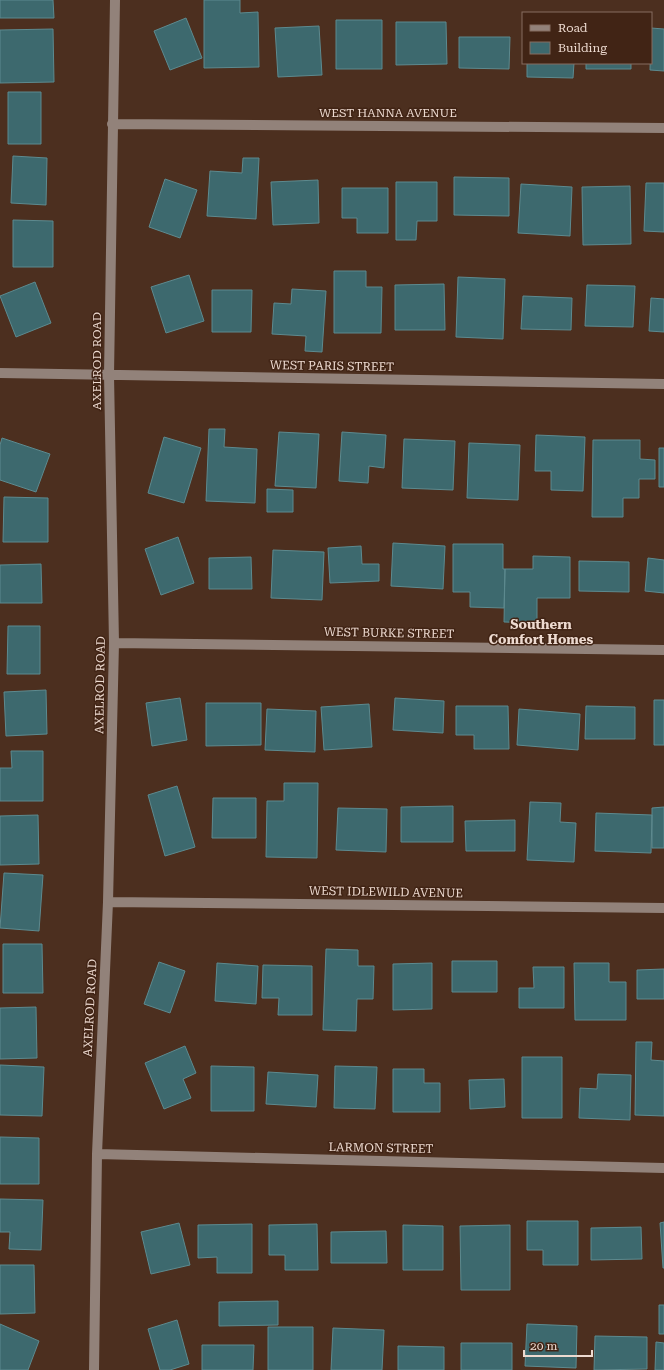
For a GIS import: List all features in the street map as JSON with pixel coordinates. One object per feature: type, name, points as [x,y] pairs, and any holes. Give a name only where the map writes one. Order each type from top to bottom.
[{"type":"street","name":"AXELROD ROAD","points":[[94,1370],[97,1154],[108,902],[114,643],[109,375],[115,0]]},
{"type":"street","name":"WEST HANNA AVENUE","points":[[112,124],[664,128]]},
{"type":"street","name":"WEST PARIS STREET","points":[[0,373],[664,384]]},
{"type":"street","name":"WEST BURKE STREET","points":[[114,643],[664,650]]},
{"type":"street","name":"WEST IDLEWILD AVENUE","points":[[108,902],[664,908]]},
{"type":"street","name":"LARMON STREET","points":[[97,1154],[664,1168]]},
{"type":"building","points":[[0,0],[53,0],[54,18],[0,18]]},
{"type":"building","points":[[204,0],[240,0],[240,13],[258,12],[259,67],[204,68]]},
{"type":"building","points":[[186,18],[202,58],[170,70],[154,31]]},
{"type":"building","points":[[336,20],[382,20],[382,69],[336,69]]},
{"type":"building","points":[[396,22],[446,22],[447,64],[396,65]]},
{"type":"building","points":[[319,26],[322,75],[278,77],[275,28]]},
{"type":"building","points":[[652,28],[664,29],[664,71],[650,70],[650,64],[652,64]]},
{"type":"building","points":[[53,29],[54,82],[0,83],[0,30]]},
{"type":"building","points":[[459,37],[510,37],[509,69],[459,68]]},
{"type":"building","points":[[527,64],[574,64],[573,78],[527,77]]},
{"type":"building","points":[[586,64],[631,64],[631,69],[586,69]]},
{"type":"building","points":[[8,92],[41,92],[41,144],[8,144]]},
{"type":"building","points":[[13,156],[47,158],[46,205],[11,203]]},
{"type":"building","points":[[243,158],[259,158],[256,219],[207,216],[210,171],[242,173]]},
{"type":"building","points":[[454,177],[509,178],[509,216],[454,215]]},
{"type":"building","points":[[165,179],[197,190],[180,238],[149,227]]},
{"type":"building","points":[[318,180],[319,223],[273,225],[271,182]]},
{"type":"building","points":[[396,182],[437,182],[437,221],[417,221],[416,240],[396,240]]},
{"type":"building","points":[[646,183],[664,183],[664,232],[644,231]]},
{"type":"building","points":[[521,184],[572,187],[570,236],[518,233]]},
{"type":"building","points":[[630,186],[631,244],[583,245],[582,187]]},
{"type":"building","points":[[342,188],[388,188],[388,233],[357,233],[357,218],[342,218]]},
{"type":"building","points":[[13,220],[53,221],[53,267],[13,267]]},
{"type":"building","points":[[334,271],[366,271],[366,287],[382,287],[381,333],[334,333]]},
{"type":"building","points":[[189,275],[204,321],[166,333],[151,287]]},
{"type":"building","points":[[458,277],[505,279],[503,339],[456,337]]},
{"type":"building","points":[[35,282],[51,323],[16,337],[0,296]]},
{"type":"building","points":[[444,284],[445,330],[395,330],[395,285]]},
{"type":"building","points":[[587,285],[635,286],[633,327],[585,326]]},
{"type":"building","points":[[292,289],[326,291],[322,352],[305,351],[306,336],[272,334],[274,303],[291,304]]},
{"type":"building","points":[[212,290],[252,290],[251,332],[212,332]]},
{"type":"building","points":[[523,296],[572,298],[571,330],[521,329]]},
{"type":"building","points":[[651,298],[664,299],[664,332],[649,331]]},
{"type":"building","points":[[209,429],[225,429],[224,447],[257,449],[255,503],[206,501]]},
{"type":"building","points":[[279,432],[319,434],[316,488],[275,486]]},
{"type":"building","points":[[342,432],[386,435],[384,468],[369,466],[368,483],[339,481]]},
{"type":"building","points":[[536,435],[585,437],[583,491],[551,490],[551,471],[535,471]]},
{"type":"building","points":[[164,437],[201,448],[184,503],[148,493]]},
{"type":"building","points":[[2,438],[50,454],[36,492],[0,480],[0,445]]},
{"type":"building","points":[[404,439],[455,441],[453,490],[402,488]]},
{"type":"building","points":[[593,440],[640,440],[640,459],[655,460],[655,479],[639,479],[639,498],[623,498],[623,517],[592,517]]},
{"type":"building","points":[[469,443],[520,445],[518,500],[467,498]]},
{"type":"building","points":[[659,448],[664,448],[664,487],[659,487]]},
{"type":"building","points":[[267,489],[293,490],[293,512],[267,512]]},
{"type":"building","points":[[4,497],[48,498],[48,542],[3,542]]},
{"type":"building","points":[[178,537],[194,583],[161,595],[145,549]]},
{"type":"building","points":[[393,543],[445,546],[443,589],[391,586]]},
{"type":"building","points":[[453,544],[503,544],[503,569],[505,569],[504,608],[470,607],[470,592],[453,592]]},
{"type":"building","points":[[361,546],[362,564],[379,564],[379,581],[330,583],[328,548]]},
{"type":"building","points":[[273,550],[324,552],[322,600],[271,598]]},
{"type":"building","points":[[533,556],[570,557],[570,598],[537,598],[537,623],[504,622],[505,569],[533,569]]},
{"type":"building","points":[[251,557],[252,589],[209,589],[209,558]]},
{"type":"building","points":[[648,558],[664,560],[664,593],[645,591]]},
{"type":"building","points":[[579,561],[629,562],[629,592],[579,591]]},
{"type":"building","points":[[41,564],[42,603],[0,603],[0,565]]},
{"type":"building","points":[[8,626],[40,626],[40,674],[7,674]]},
{"type":"building","points":[[46,690],[47,734],[6,736],[4,692]]},
{"type":"building","points":[[180,698],[187,740],[152,746],[146,703]]},
{"type":"building","points":[[395,698],[444,701],[443,733],[393,730]]},
{"type":"building","points":[[654,700],[664,700],[664,745],[654,745]]},
{"type":"building","points":[[206,703],[261,703],[261,745],[206,746]]},
{"type":"building","points":[[369,704],[372,747],[324,750],[321,707]]},
{"type":"building","points":[[456,706],[508,706],[509,749],[474,749],[474,735],[456,735]]},
{"type":"building","points":[[586,706],[635,707],[635,739],[585,739]]},
{"type":"building","points":[[267,709],[316,711],[315,752],[265,750]]},
{"type":"building","points":[[519,709],[580,714],[578,750],[517,745]]},
{"type":"building","points":[[11,751],[43,751],[43,801],[0,801],[0,768],[12,768]]},
{"type":"building","points":[[284,783],[318,783],[317,858],[266,857],[267,801],[284,801]]},
{"type":"building","points":[[177,786],[195,847],[165,856],[148,795]]},
{"type":"building","points":[[213,798],[256,798],[256,838],[212,838]]},
{"type":"building","points":[[530,802],[561,803],[560,822],[576,823],[574,862],[527,860]]},
{"type":"building","points":[[453,806],[453,842],[401,842],[401,807]]},
{"type":"building","points":[[664,807],[664,848],[652,848],[652,808]]},
{"type":"building","points":[[338,808],[387,809],[386,852],[336,850]]},
{"type":"building","points":[[596,813],[652,815],[651,853],[595,851]]},
{"type":"building","points":[[38,815],[39,864],[0,865],[0,816]]},
{"type":"building","points":[[515,820],[515,851],[466,851],[465,821]]},
{"type":"building","points":[[4,873],[43,875],[39,931],[0,928]]},
{"type":"building","points":[[3,944],[42,944],[43,993],[3,993]]},
{"type":"building","points":[[326,949],[358,950],[358,966],[374,966],[373,999],[357,999],[356,1031],[323,1030]]},
{"type":"building","points":[[452,961],[497,961],[497,992],[452,992]]},
{"type":"building","points":[[159,962],[185,971],[170,1013],[144,1004]]},
{"type":"building","points":[[217,963],[258,966],[256,1004],[215,1001]]},
{"type":"building","points":[[432,963],[432,1009],[393,1010],[393,964]]},
{"type":"building","points":[[574,963],[609,963],[609,982],[626,982],[626,1020],[575,1020]]},
{"type":"building","points":[[263,965],[312,966],[312,1015],[278,1015],[279,998],[262,998]]},
{"type":"building","points":[[533,967],[564,967],[564,1008],[519,1008],[519,988],[534,988]]},
{"type":"building","points":[[664,969],[664,999],[637,999],[637,970]]},
{"type":"building","points":[[36,1007],[37,1058],[0,1059],[0,1008]]},
{"type":"building","points":[[636,1042],[652,1042],[651,1060],[664,1061],[664,1116],[635,1115]]},
{"type":"building","points":[[185,1046],[196,1073],[183,1079],[191,1098],[164,1109],[145,1063]]},
{"type":"building","points":[[522,1057],[562,1057],[562,1118],[522,1118]]},
{"type":"building","points":[[0,1065],[44,1067],[42,1116],[0,1115]]},
{"type":"building","points":[[211,1066],[254,1067],[254,1111],[211,1111]]},
{"type":"building","points":[[335,1066],[377,1067],[375,1109],[334,1108]]},
{"type":"building","points":[[393,1069],[424,1069],[424,1083],[440,1083],[440,1112],[393,1112]]},
{"type":"building","points":[[268,1072],[318,1075],[316,1107],[266,1104]]},
{"type":"building","points":[[598,1074],[631,1075],[630,1120],[579,1118],[580,1088],[597,1089]]},
{"type":"building","points":[[504,1079],[505,1107],[470,1109],[469,1080]]},
{"type":"building","points":[[0,1137],[39,1138],[39,1184],[0,1184]]},
{"type":"building","points":[[0,1199],[43,1200],[41,1250],[9,1249],[10,1232],[0,1232]]},
{"type":"building","points":[[527,1221],[578,1221],[578,1265],[543,1265],[543,1250],[527,1250]]},
{"type":"building","points":[[664,1222],[664,1268],[663,1268],[660,1223]]},
{"type":"building","points":[[179,1223],[190,1265],[151,1274],[141,1232]]},
{"type":"building","points":[[252,1224],[252,1273],[217,1273],[217,1257],[198,1258],[198,1225]]},
{"type":"building","points":[[317,1224],[318,1270],[285,1270],[285,1255],[269,1255],[269,1225]]},
{"type":"building","points":[[403,1225],[443,1226],[443,1270],[403,1270]]},
{"type":"building","points":[[510,1225],[510,1290],[461,1290],[460,1226]]},
{"type":"building","points":[[641,1227],[642,1259],[591,1260],[591,1228]]},
{"type":"building","points":[[386,1231],[387,1263],[331,1263],[331,1232]]},
{"type":"building","points":[[0,1265],[34,1265],[35,1313],[0,1314]]},
{"type":"building","points":[[278,1301],[278,1325],[219,1326],[219,1302]]},
{"type":"building","points":[[659,1305],[664,1305],[664,1334],[659,1334]]},
{"type":"building","points":[[177,1320],[189,1364],[170,1370],[160,1370],[148,1329]]},
{"type":"building","points":[[0,1324],[39,1341],[28,1370],[0,1370]]},
{"type":"building","points":[[527,1324],[577,1326],[576,1368],[525,1366]]},
{"type":"building","points":[[268,1327],[313,1327],[313,1370],[268,1370]]},
{"type":"building","points":[[333,1328],[384,1330],[382,1370],[331,1370]]},
{"type":"building","points":[[595,1336],[647,1337],[647,1369],[594,1370]]},
{"type":"building","points":[[656,1342],[664,1343],[664,1370],[655,1370]]},
{"type":"building","points":[[461,1343],[512,1343],[512,1370],[461,1370]]},
{"type":"building","points":[[202,1345],[254,1345],[253,1370],[202,1370]]},
{"type":"building","points":[[398,1346],[444,1347],[444,1370],[398,1370]]},
{"type":"district","name":"Southern Comfort Homes","points":[[541,632]]}]
